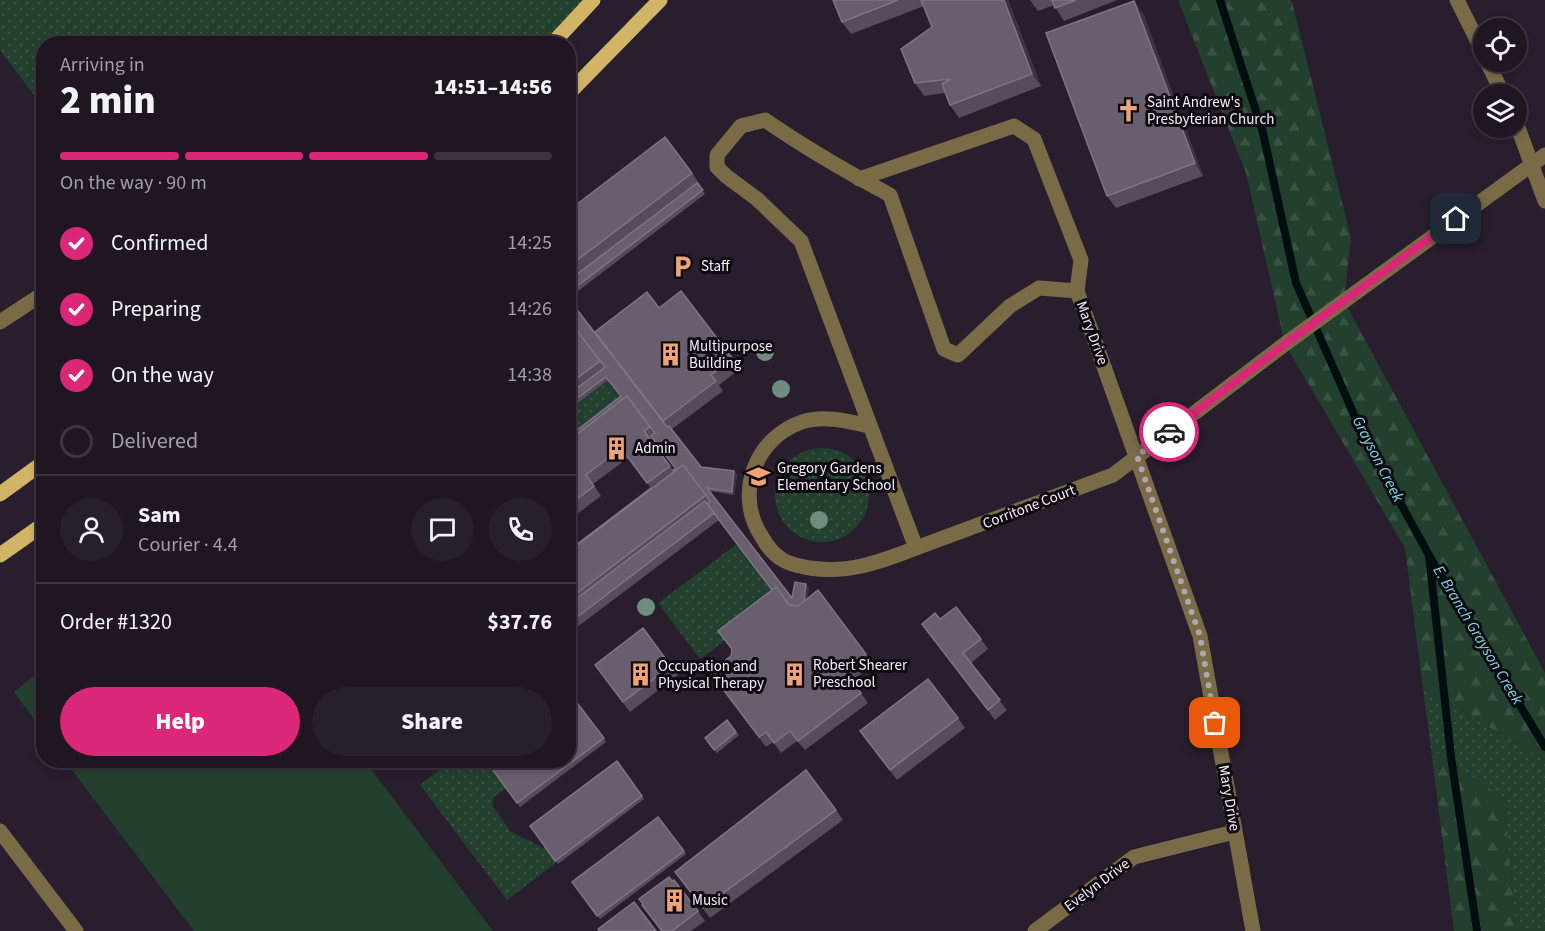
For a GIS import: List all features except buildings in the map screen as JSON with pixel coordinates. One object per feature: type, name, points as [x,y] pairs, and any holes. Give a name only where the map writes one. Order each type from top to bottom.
[{"type":"main road","points":[[559,36],[593,0]]},
{"type":"main road","points":[[576,86],[660,0]]},
{"type":"main road","points":[[0,494],[36,468]]},
{"type":"main road","points":[[0,555],[36,530]]},
{"type":"street","points":[[1457,0],[1473,32]]},
{"type":"street","points":[[859,179],[1014,126],[1034,140],[1081,260],[1077,291],[1039,288],[1010,306],[958,356],[944,349],[890,195],[859,179],[765,120],[741,126],[717,155],[717,167],[757,199],[801,241],[916,548],[877,563],[845,570],[801,566],[783,560],[769,548],[758,531],[748,496],[750,478],[761,453],[779,434],[801,422],[814,419],[840,420],[869,426]]},
{"type":"street","points":[[1522,138],[1545,201]]},
{"type":"street","name":"Corritone Court","points":[[916,548],[1113,475],[1285,344],[1545,155]]},
{"type":"street","name":"Mary Drive","points":[[1077,291],[1200,636],[1253,931]]},
{"type":"street","points":[[0,322],[36,298]]},
{"type":"street","points":[[0,831],[76,931]]},
{"type":"street","name":"Evelyn Drive","points":[[1035,931],[1134,857],[1234,832]]},
{"type":"green space","points":[[0,0],[593,0],[559,36],[36,36],[36,98],[0,50]]},
{"type":"green space","points":[[1178,0],[1290,0],[1292,2],[1351,238],[1344,301],[1545,673],[1545,760],[1423,688],[1405,548],[1285,344],[1246,173]]},
{"type":"green space","points":[[608,380],[624,401],[576,438],[576,405]]},
{"type":"green space","points":[[822,448],[840,451],[855,462],[866,477],[869,495],[866,513],[855,528],[840,539],[822,542],[804,539],[789,528],[778,513],[775,495],[778,477],[789,462],[804,451]]},
{"type":"green space","points":[[737,544],[779,600],[700,659],[658,603]]},
{"type":"green space","points":[[36,675],[36,722],[14,692]]},
{"type":"green space","points":[[1423,688],[1545,760],[1545,931],[1516,931],[1504,798],[1431,749]]},
{"type":"green space","points":[[1431,749],[1504,798],[1516,931],[1454,931]]},
{"type":"green space","points":[[70,768],[370,768],[493,931],[194,931]]},
{"type":"green space","points":[[442,768],[490,768],[506,788],[494,797],[492,805],[511,832],[546,849],[557,862],[507,900],[420,785]]},
{"type":"waterway","name":"Grayson Creek","points":[[1220,0],[1263,133],[1296,283],[1364,437],[1429,555],[1451,757],[1477,931]]},
{"type":"waterway","name":"E. Branch Grayson Creek","points":[[1430,557],[1545,747]]},
{"type":"way so far","points":[[1169,432],[1137,456],[1200,636],[1215,723]]},
{"type":"place","name":"Saint Andrew's Presbyterian Church","points":[[1129,111]]},
{"type":"place","name":"Staff","points":[[683,266]]},
{"type":"place","name":"Multipurpose Building","points":[[671,355]]},
{"type":"place","name":"Admin","points":[[617,448]]},
{"type":"place","name":"Gregory Gardens Elementary School","points":[[759,477]]},
{"type":"place","name":"Robert Shearer Preschool","points":[[795,674]]},
{"type":"place","name":"Occupation and Physical Therapy","points":[[640,675]]},
{"type":"place","name":"Music","points":[[674,900]]},
{"type":"route","points":[[1169,432],[1456,219]]}]
